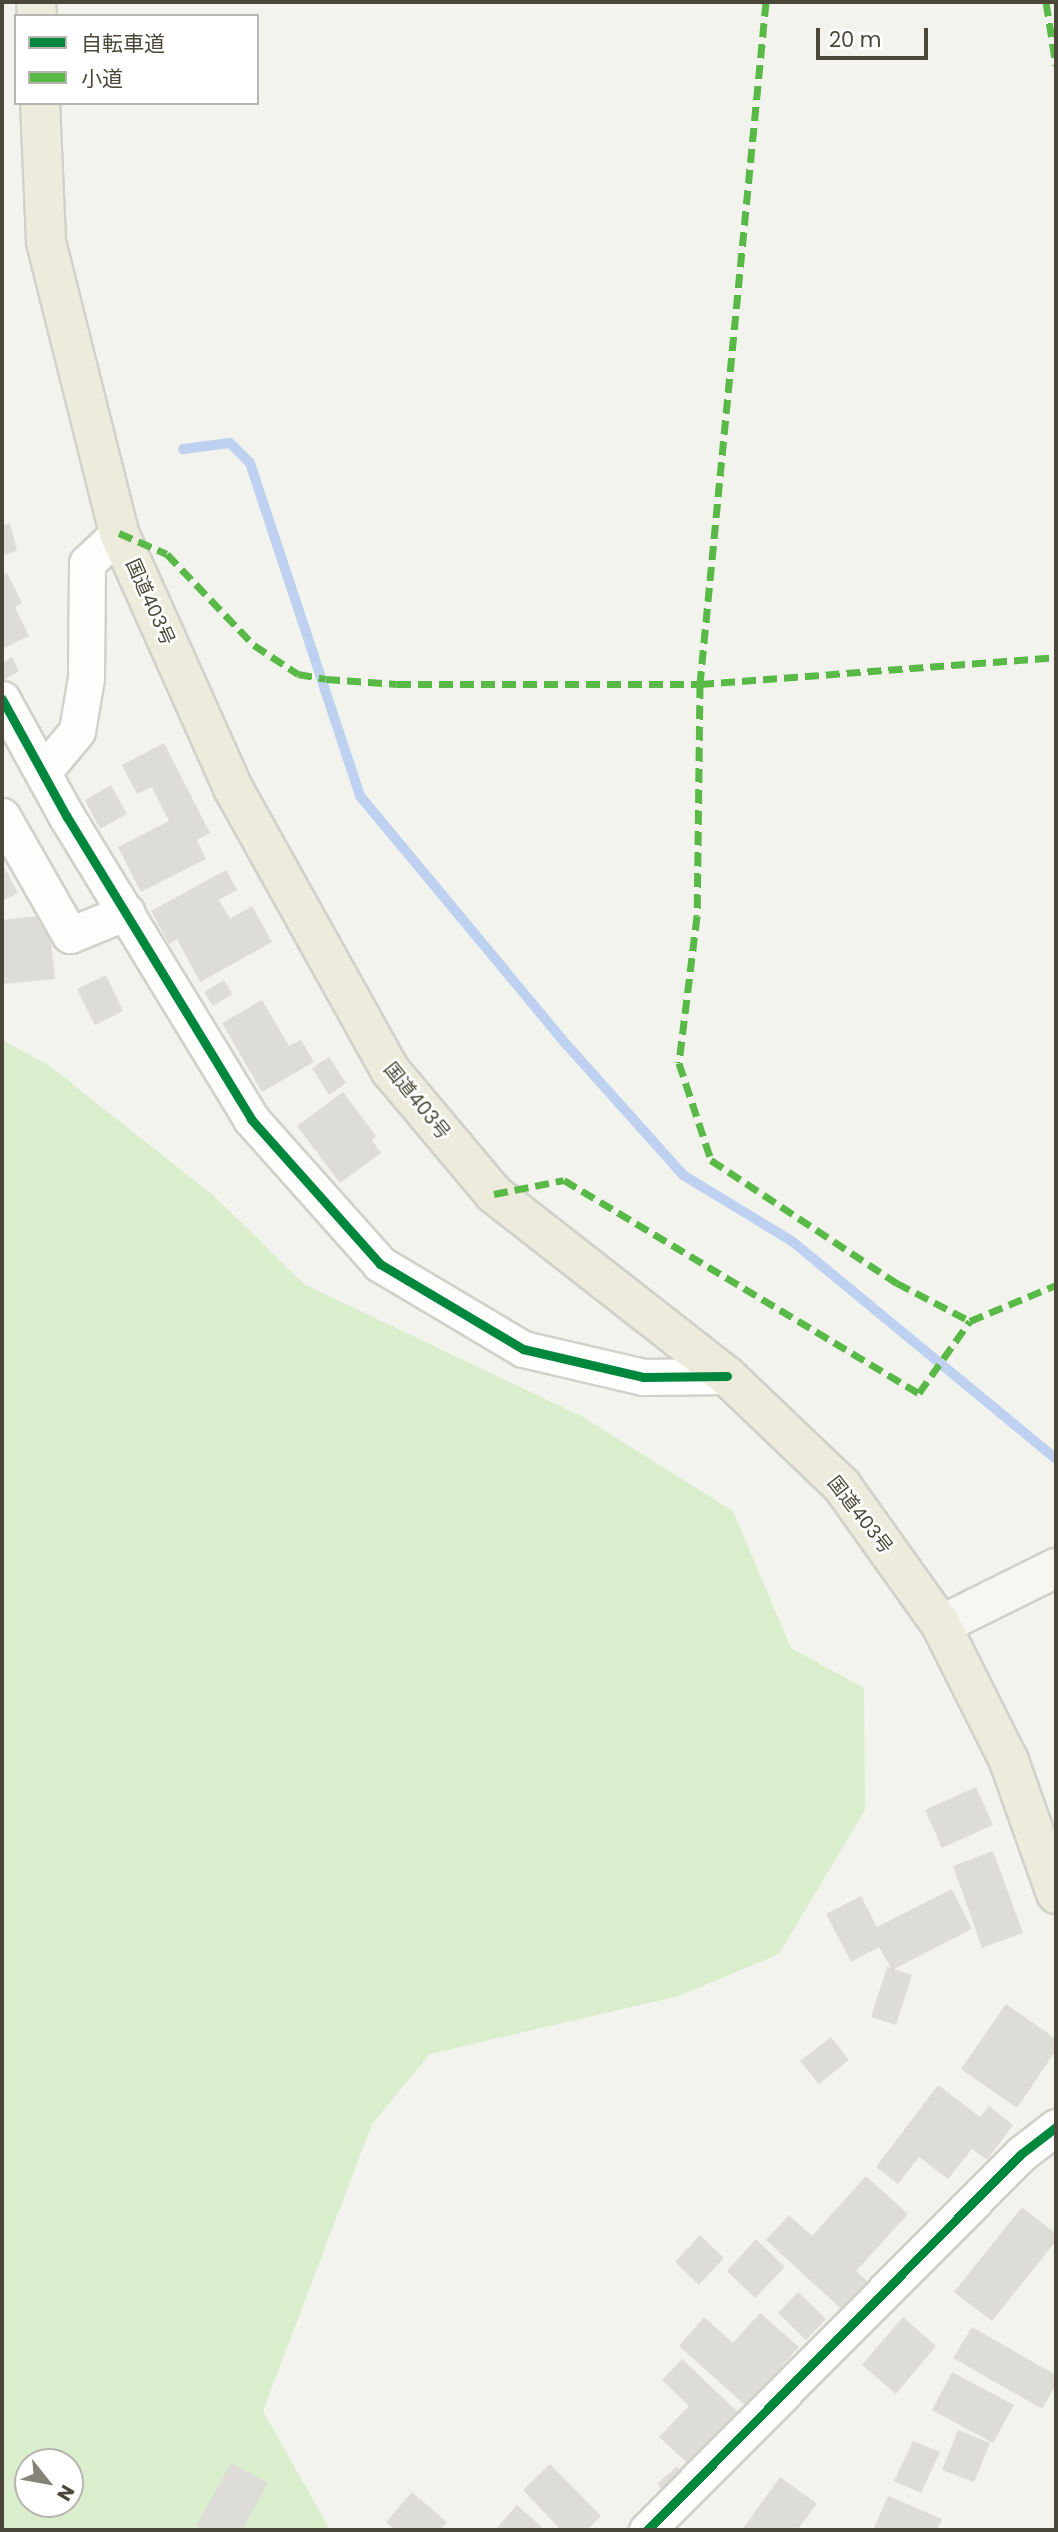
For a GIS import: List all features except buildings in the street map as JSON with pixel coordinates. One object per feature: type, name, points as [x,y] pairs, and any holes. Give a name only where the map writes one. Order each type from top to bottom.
[{"type":"highway","name":"国道403号","points":[[40,105],[46,242],[119,533],[233,788],[390,1070],[494,1194],[727,1376],[842,1486],[941,1625],[1009,1761],[1056,1895]]},
{"type":"main road","points":[[941,1625],[1056,1568]]},
{"type":"street","points":[[43,772],[77,731],[86,678],[87,564],[119,533]]},
{"type":"street","points":[[2,699],[251,1119],[380,1264],[523,1349],[643,1377],[727,1376]]},
{"type":"street","points":[[2,816],[71,935],[126,912]]},
{"type":"street","points":[[647,2530],[1048,2143]]},
{"type":"green space","points":[[2,1040],[47,1064],[213,1195],[304,1284],[583,1417],[733,1511],[791,1648],[864,1688],[865,1810],[779,1954],[679,1996],[430,2054],[372,2124],[263,2411],[330,2530],[2,2530]]},
{"type":"waterway","points":[[183,449],[230,443],[250,463],[360,796],[566,1044],[683,1175],[793,1242],[1056,1459]]},
{"type":"marked path","points":[[766,2],[700,684],[697,916],[679,1063],[711,1160],[897,1283],[970,1321]]},
{"type":"marked path","points":[[1046,2],[1056,65]]},
{"type":"marked path","points":[[119,533],[167,554],[254,645],[298,674],[326,679],[397,684],[700,684],[1056,657]]},
{"type":"marked path","points":[[494,1194],[564,1180],[919,1393],[970,1321],[1056,1285]]},
{"type":"cycle path","points":[[2,699],[67,817],[251,1119],[380,1264],[523,1349],[643,1377],[727,1376]]},
{"type":"cycle path","points":[[647,2530],[1021,2154],[1056,2127]]}]
